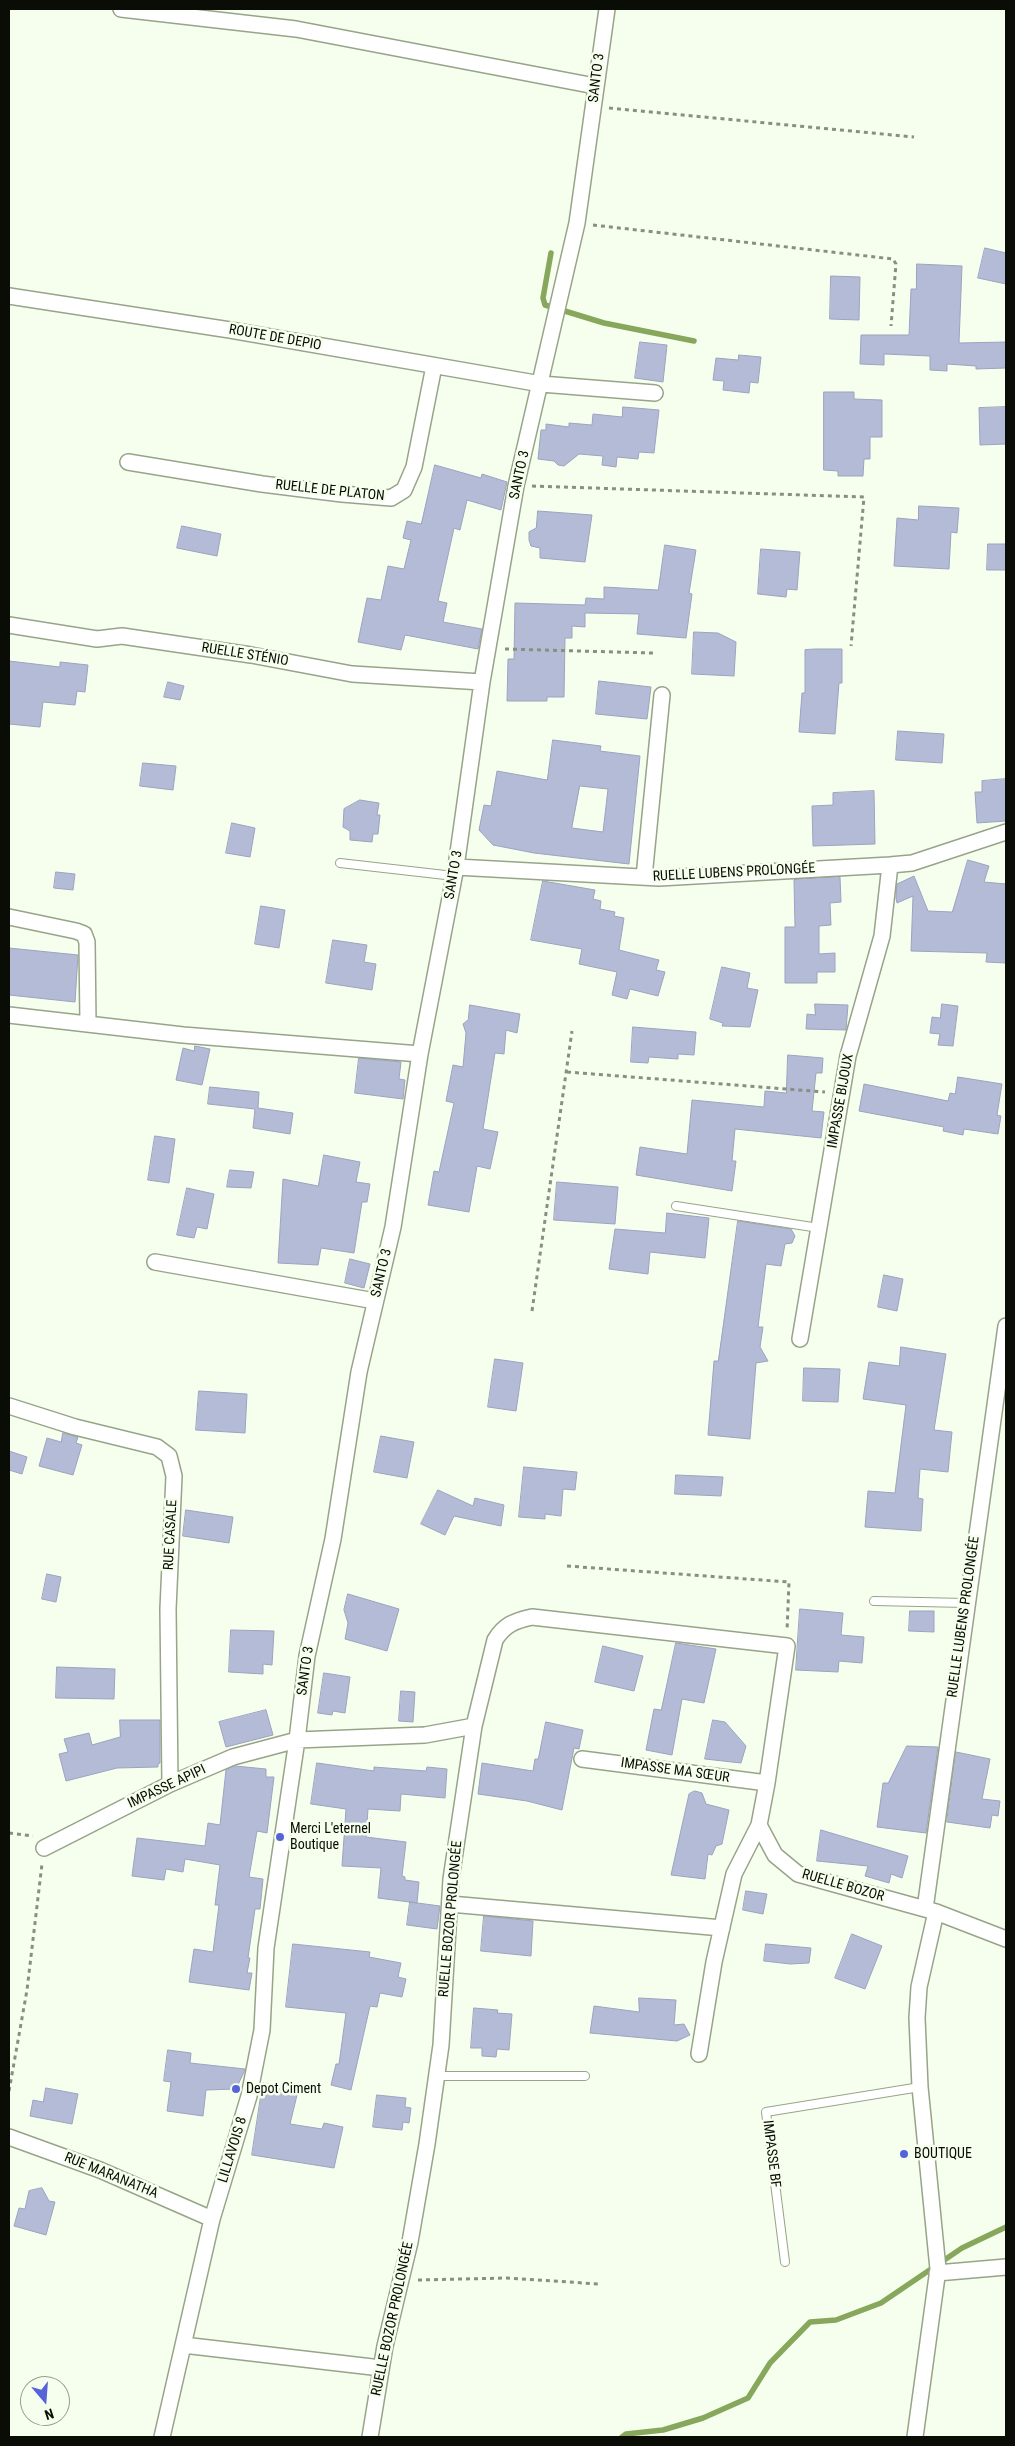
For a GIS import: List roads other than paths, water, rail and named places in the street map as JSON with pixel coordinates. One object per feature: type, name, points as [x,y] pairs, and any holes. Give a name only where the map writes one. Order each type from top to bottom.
[{"type":"street","points":[[121,9],[296,29],[595,86]]},
{"type":"street","name":"SANTO 3","points":[[297,1740],[307,1656],[333,1539],[359,1372],[393,1227],[420,1054],[455,872],[482,682],[516,486],[577,223],[607,9]]},
{"type":"street","name":"ROUTE DE DEPIO","points":[[9,296],[230,330],[541,384],[655,393]]},
{"type":"street","name":"RUELLE DE PLATON","points":[[128,462],[262,484],[391,498],[404,490],[414,467],[434,366]]},
{"type":"street","name":"RUELLE STÉNIO","points":[[9,625],[97,639],[122,636],[251,655],[352,674],[482,682]]},
{"type":"street","points":[[644,877],[662,695]]},
{"type":"street","name":"RUELLE LUBENS PROLONGÉE","points":[[455,872],[644,877],[890,865],[912,863],[1006,832]]},
{"type":"street","name":"IMPASSE BIJOUX","points":[[800,1339],[848,1056],[882,936],[890,865]]},
{"type":"street","points":[[9,917],[84,934],[88,942],[88,1024]]},
{"type":"street","points":[[9,1015],[182,1035],[420,1054]]},
{"type":"street","points":[[155,1262],[375,1301]]},
{"type":"street","name":"RUELLE LUBENS PROLONGÉE","points":[[915,2437],[938,2271],[920,2087],[917,2018],[919,1987],[930,1910],[966,1603],[1006,1326]]},
{"type":"street","name":"RUE CASALE","points":[[9,1406],[75,1427],[157,1446],[170,1456],[174,1476],[168,1609],[170,1784]]},
{"type":"street","name":"RUELLE BOZOR PROLONGÉE","points":[[370,2437],[381,2368],[411,2232],[441,2045],[451,1879],[474,1726],[495,1640],[501,1630],[516,1620],[532,1618],[787,1646],[767,1783]]},
{"type":"street","name":"IMPASSE APIPI","points":[[44,1848],[170,1784],[233,1757],[297,1740],[425,1735],[474,1726]]},
{"type":"street","name":"LILLAVOIS 8","points":[[162,2437],[212,2219],[249,2096],[262,2030],[266,1948],[297,1740]]},
{"type":"street","name":"IMPASSE MA SŒUR","points":[[582,1759],[767,1783]]},
{"type":"street","points":[[699,2054],[734,1874],[759,1825],[767,1783]]},
{"type":"street","name":"RUELLE BOZOR","points":[[759,1825],[775,1855],[798,1874],[930,1910],[1006,1938]]},
{"type":"street","points":[[450,1904],[722,1928]]},
{"type":"street","name":"RUE MARANATHA","points":[[9,2137],[100,2170],[212,2219]]},
{"type":"street","points":[[938,2271],[1006,2267]]},
{"type":"street","points":[[183,2345],[381,2368]]},
{"type":"lane","points":[[340,863],[455,872]]},
{"type":"lane","points":[[676,1206],[819,1228]]},
{"type":"lane","points":[[874,1601],[966,1603]]},
{"type":"lane","points":[[436,2076],[585,2076]]},
{"type":"lane","name":"IMPASSE BF","points":[[785,2262],[766,2112],[920,2087]]},
{"type":"waterway","points":[[551,253],[543,298],[545,305],[604,323],[694,341]]},
{"type":"waterway","points":[[622,2437],[626,2434],[663,2430],[703,2418],[748,2398],[770,2363],[810,2322],[836,2320],[881,2303],[962,2248],[1006,2227]]},
{"type":"place","name":"Merci L'eternel Boutique","points":[[280,1837]]},
{"type":"place","name":"Depot Ciment","points":[[236,2089]]},
{"type":"place","name":"BOUTIQUE","points":[[904,2154]]}]
